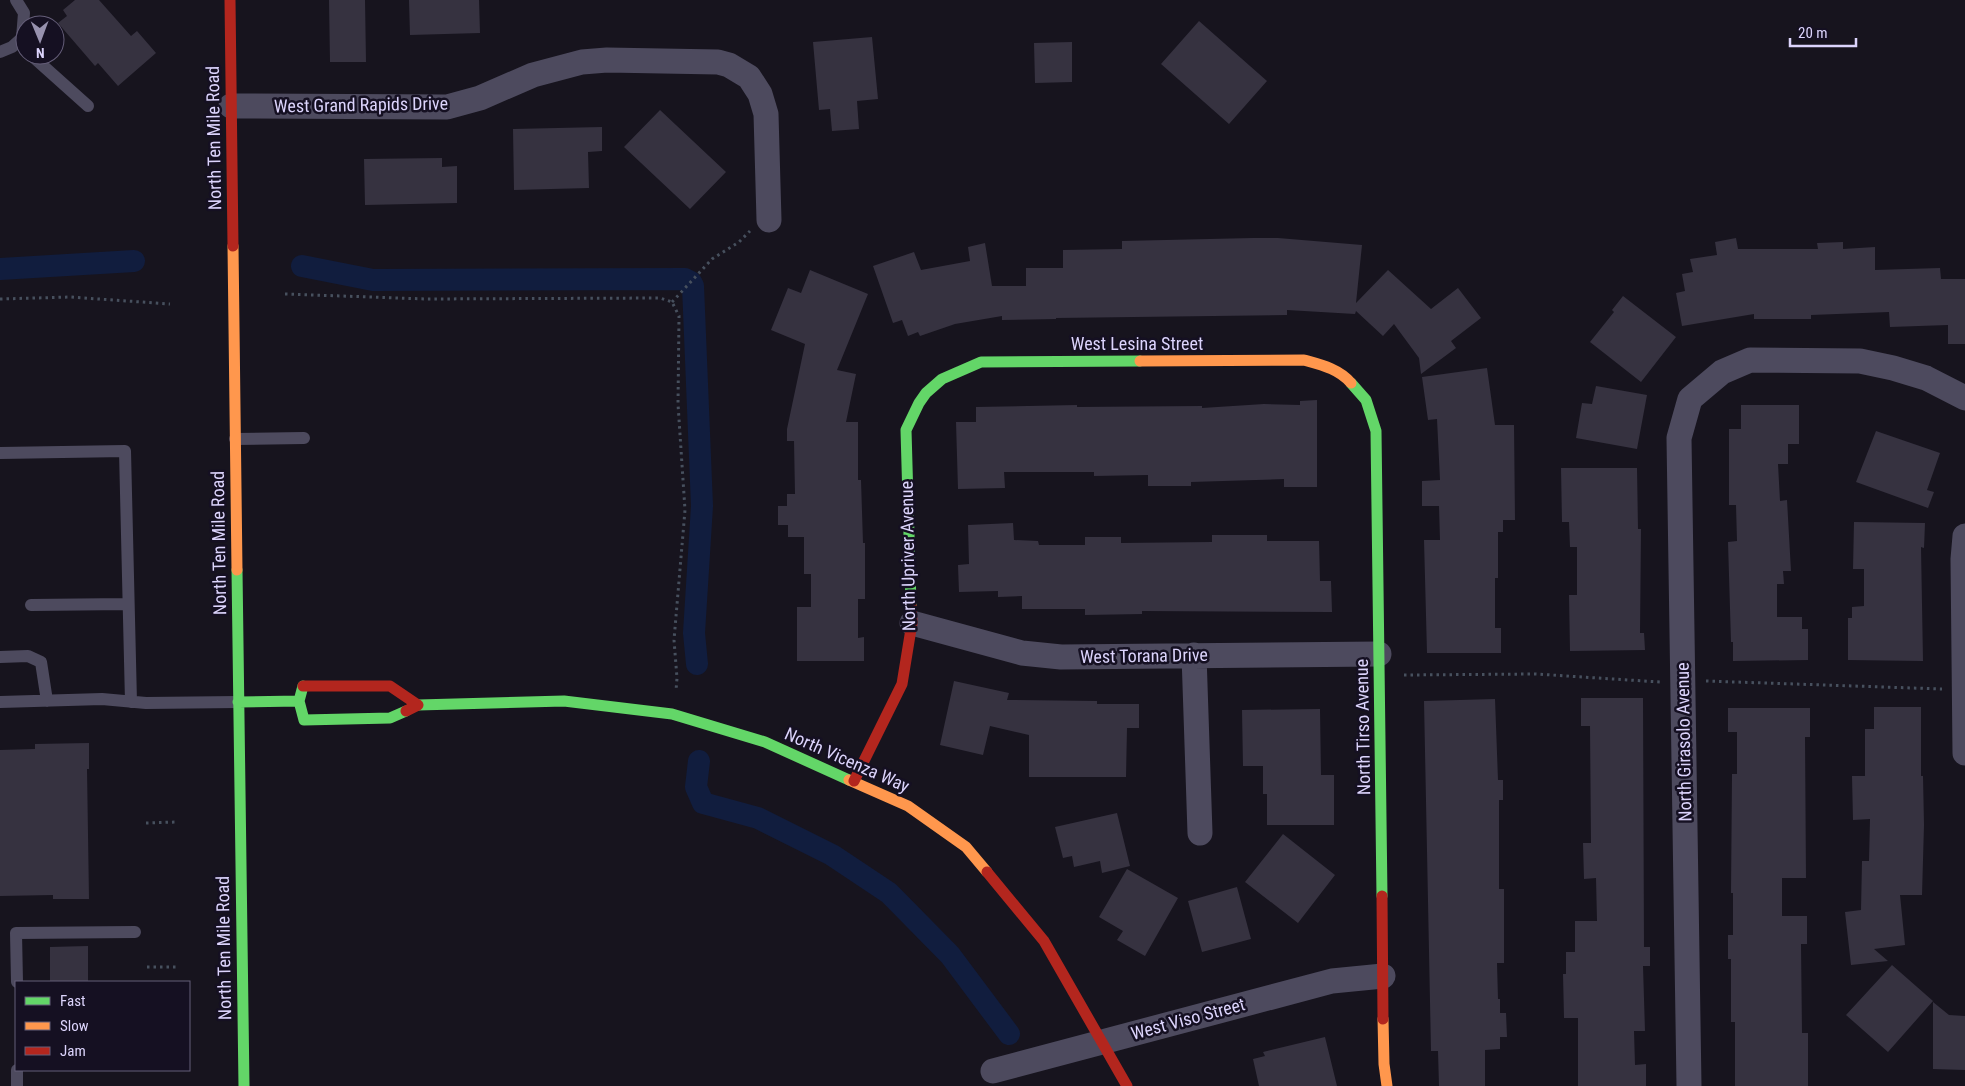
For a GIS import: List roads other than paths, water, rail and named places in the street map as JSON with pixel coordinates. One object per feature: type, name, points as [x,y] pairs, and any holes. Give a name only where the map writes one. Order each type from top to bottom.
[{"type":"street","name":"North Ten Mile Road","points":[[230,0],[244,1086]]},
{"type":"street","name":"West Grand Rapids Drive","points":[[232,106],[447,107],[480,98],[533,74],[582,62],[607,60],[718,62],[729,65],[749,77],[760,94],[766,114],[760,223]]},
{"type":"street","name":"West Lesina Street","points":[[931,387],[951,373],[980,362],[1304,360],[1329,366],[1345,376]]},
{"type":"street","name":"North Girasolo Avenue","points":[[1688,1086],[1680,438],[1690,399],[1722,372],[1750,360],[1860,361],[1926,378],[1965,398]]},
{"type":"street","name":"North Tirso Avenue","points":[[1345,376],[1366,400],[1376,431],[1384,1064],[1387,1086]]},
{"type":"street","name":"North Upriver Avenue","points":[[854,782],[902,684],[912,623],[906,430],[915,407],[931,387]]},
{"type":"street","points":[[1965,536],[1963,569],[1965,753]]},
{"type":"street","name":"West Torana Drive","points":[[912,623],[1022,653],[1061,657],[1380,654]]},
{"type":"street","points":[[1194,655],[1200,834]]},
{"type":"street","points":[[238,702],[299,701],[303,686],[390,686],[418,705]]},
{"type":"street","name":"North Vicenza Way","points":[[299,701],[304,720],[390,718],[418,705],[564,702],[672,714],[765,742],[908,806],[966,847],[1044,941],[1127,1086]]},
{"type":"street","name":"West Viso Street","points":[[993,1071],[1332,981],[1383,976]]},
{"type":"lane","points":[[19,1],[24,15]]},
{"type":"lane","points":[[0,52],[15,47]]},
{"type":"lane","points":[[42,65],[88,106]]},
{"type":"lane","points":[[235,439],[304,438]]},
{"type":"lane","points":[[0,453],[125,451],[130,702]]},
{"type":"lane","points":[[31,605],[128,604]]},
{"type":"lane","points":[[0,657],[28,656],[41,662],[47,701]]},
{"type":"lane","points":[[0,702],[102,699],[130,702],[238,702]]},
{"type":"lane","points":[[16,981],[16,933],[135,932]]},
{"type":"lane","points":[[17,1071],[17,1086]]},
{"type":"waterway","points":[[0,269],[134,261]]},
{"type":"waterway","points":[[302,266],[373,280],[685,279],[691,282],[693,286],[702,506],[694,633],[697,664]]},
{"type":"waterway","points":[[699,761],[696,787],[703,803],[758,818],[832,855],[889,893],[950,955],[1009,1034]]}]
